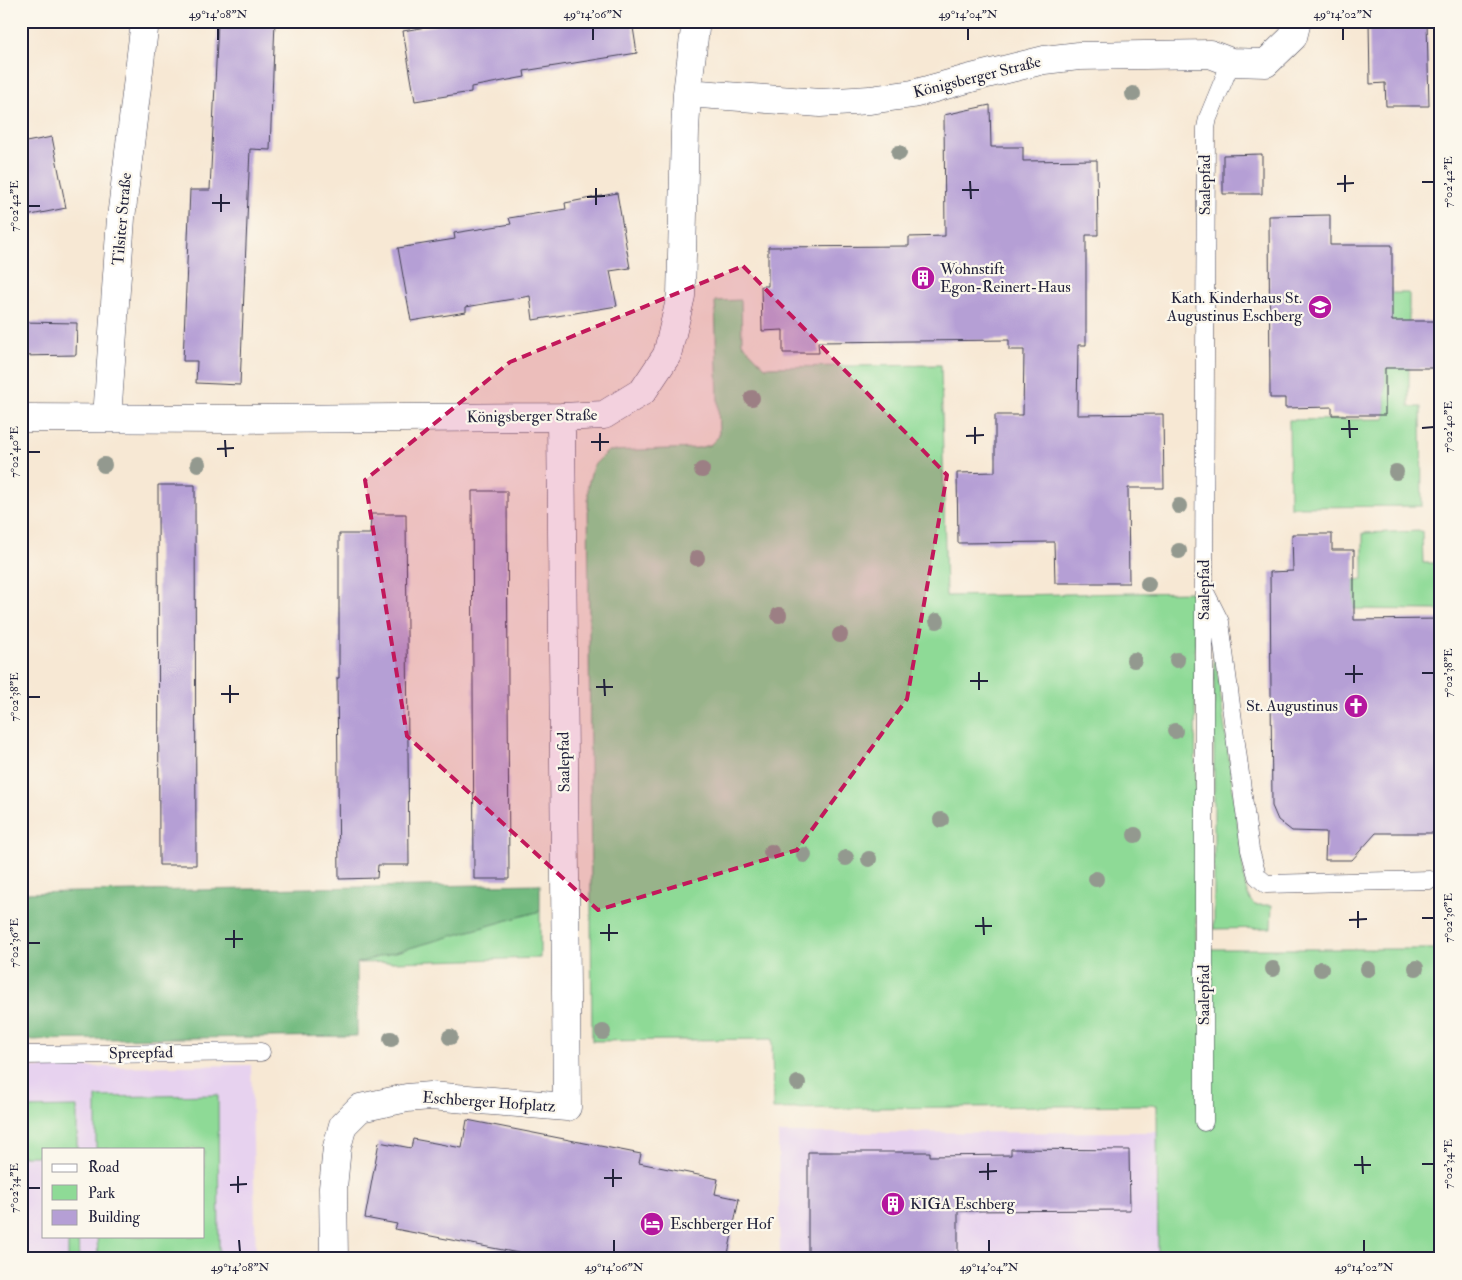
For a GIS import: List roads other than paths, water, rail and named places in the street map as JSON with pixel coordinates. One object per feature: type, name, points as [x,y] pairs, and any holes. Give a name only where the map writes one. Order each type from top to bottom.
[{"type":"street","name":"Tilsiter Straße","points":[[107,418],[121,218],[145,21]]},
{"type":"street","name":"Königsberger Straße","points":[[21,418],[229,419],[561,417],[604,415],[643,392],[667,355],[681,296],[684,144],[687,93],[696,21]]},
{"type":"street","name":"Königsberger Straße","points":[[687,93],[820,103],[870,100],[913,94],[1044,60],[1079,56],[1210,54],[1231,62],[1266,63],[1294,37],[1297,21]]},
{"type":"street","name":"Saalepfad","points":[[561,417],[567,1107]]},
{"type":"street","name":"Eschberger Hofplatz","points":[[334,1259],[332,1188],[337,1147],[343,1125],[360,1108],[391,1100],[430,1096],[567,1107]]},
{"type":"lane","name":"Saalepfad","points":[[1204,1122],[1206,128],[1208,118],[1231,62]]},
{"type":"lane","points":[[1204,588],[1220,622],[1250,850],[1257,876],[1266,884],[1430,880]]},
{"type":"lane","name":"Spreepfad","points":[[21,1054],[261,1052]]},
{"type":"place","name":"Wohnstift Egon-Reinert-Haus","points":[[923,278]]},
{"type":"place","name":"Kath. Kinderhaus St. Augustinus Eschberg","points":[[1320,307]]},
{"type":"place","name":"St. Augustinus","points":[[1356,706]]},
{"type":"place","name":"KIGA Eschberg","points":[[893,1204]]},
{"type":"place","name":"Eschberger Hof","points":[[652,1224]]}]
